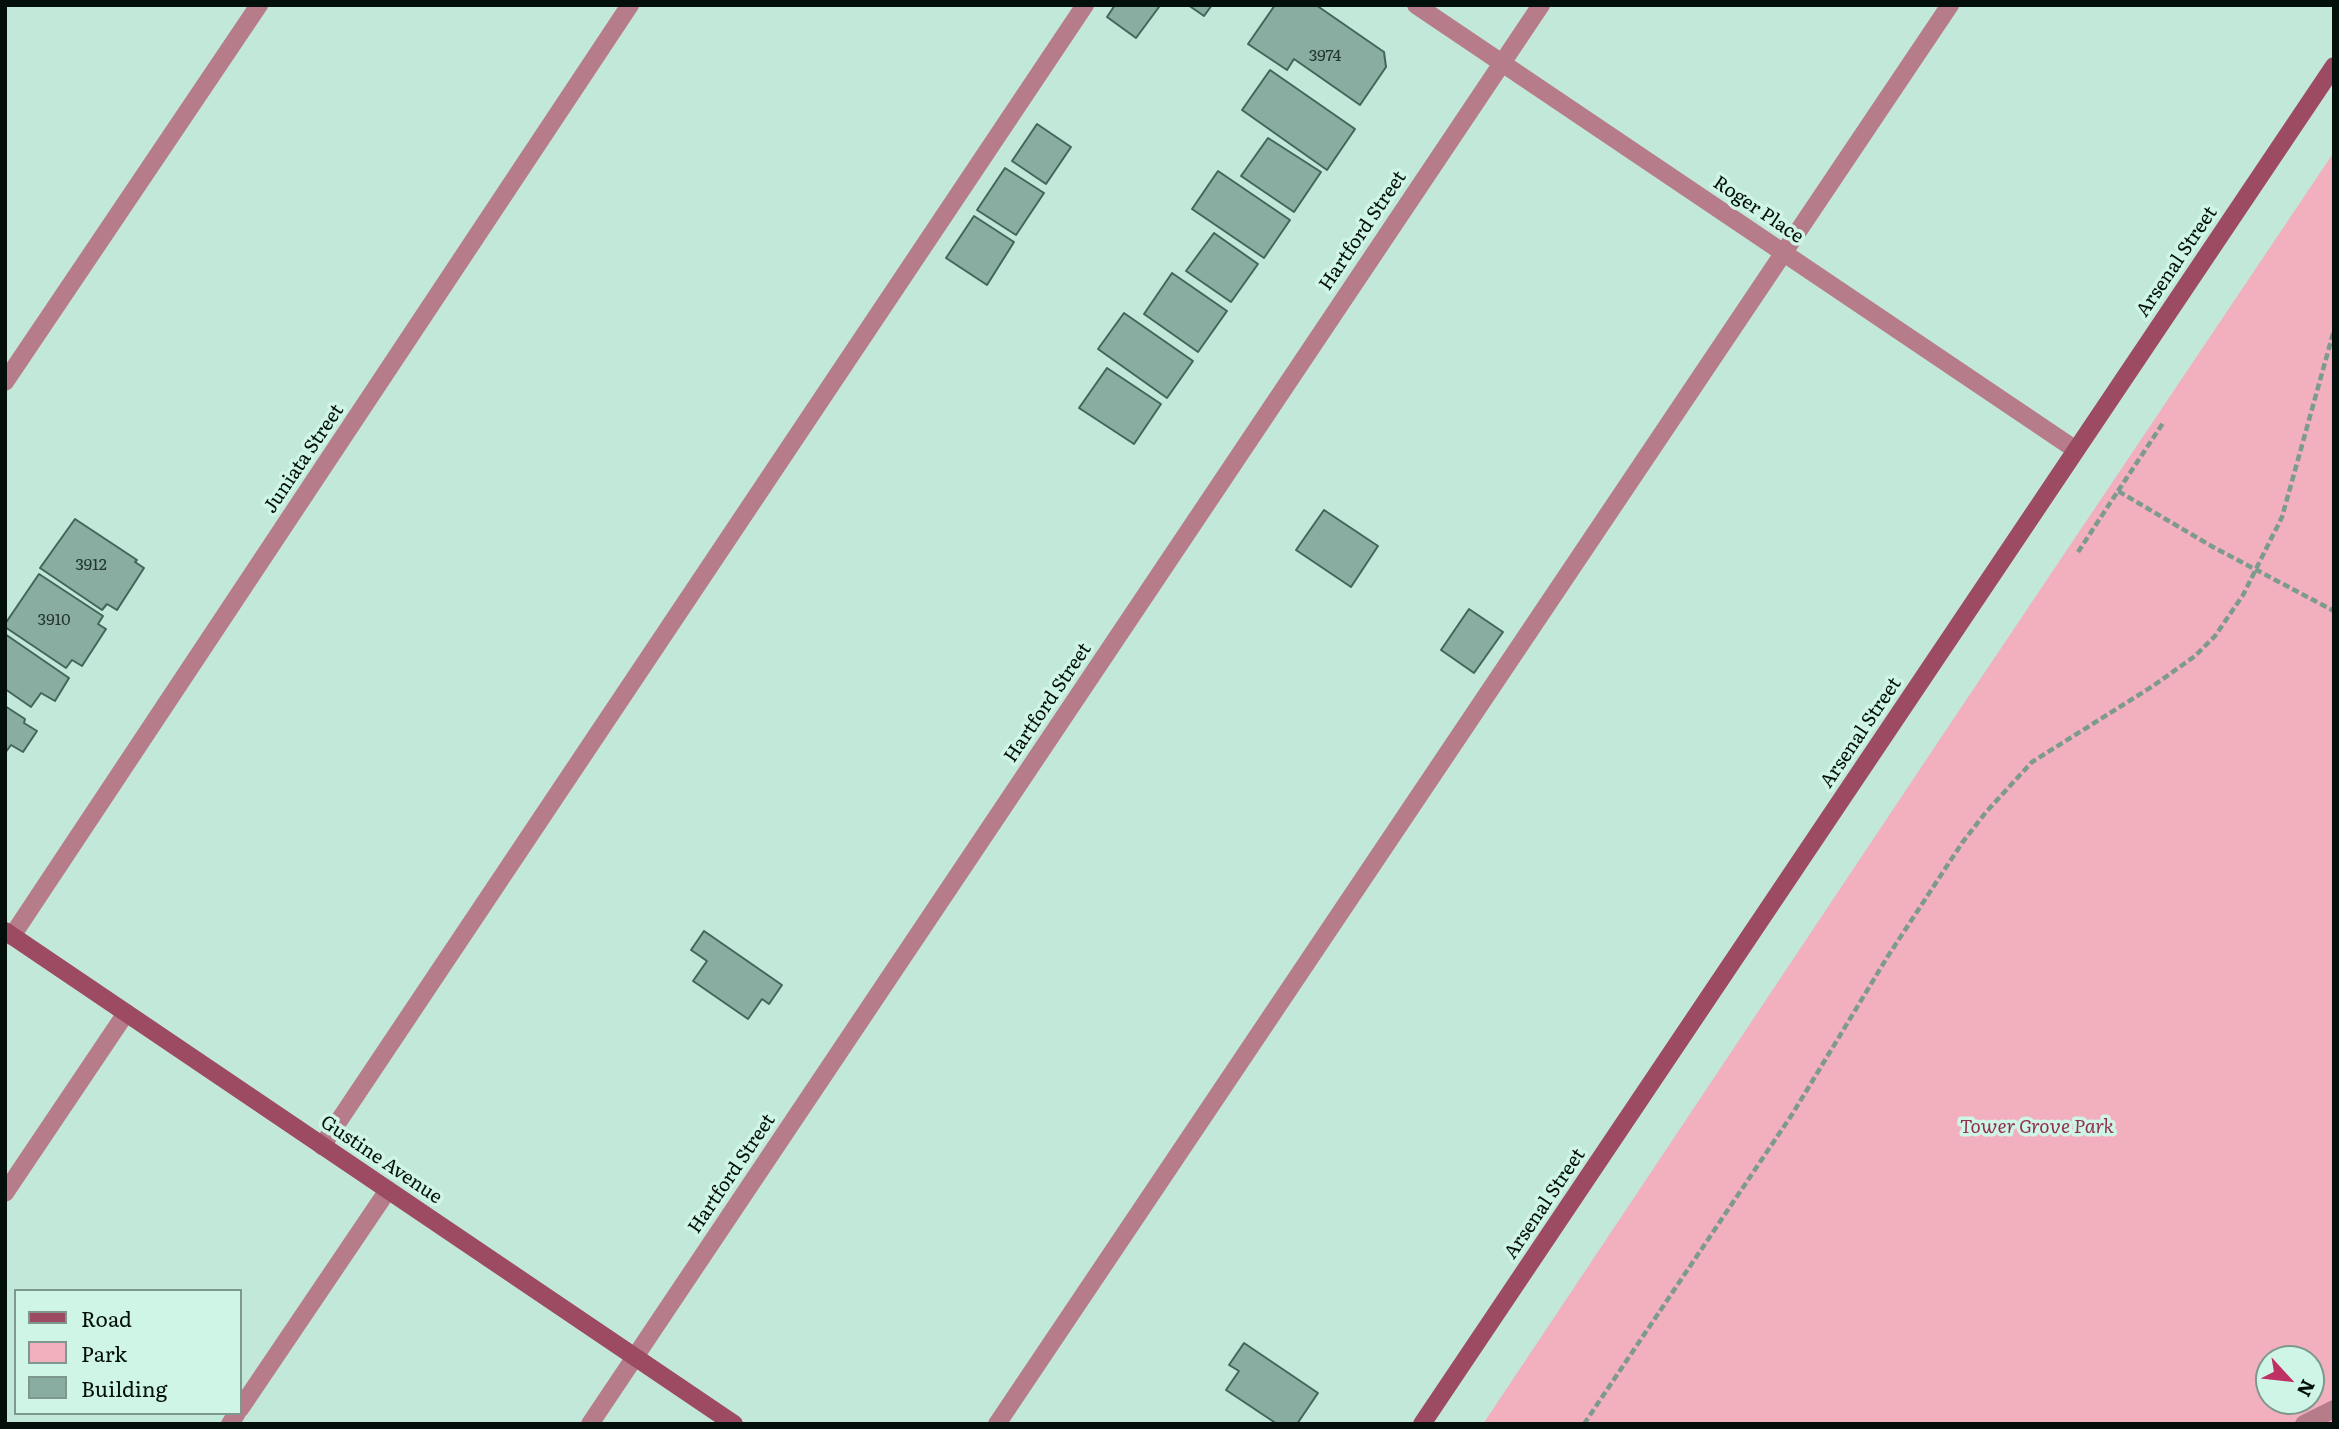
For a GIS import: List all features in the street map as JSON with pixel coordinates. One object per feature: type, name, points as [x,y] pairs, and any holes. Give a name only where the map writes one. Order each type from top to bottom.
[{"type":"main road","name":"Arsenal Street","points":[[1422,1424],[2334,66]]},
{"type":"main road","name":"Gustine Avenue","points":[[9,934],[734,1424]]},
{"type":"street","points":[[5,382],[259,5]]},
{"type":"street","name":"Juniata Street","points":[[9,934],[630,5]]},
{"type":"street","points":[[322,1146],[1085,5]]},
{"type":"street","name":"Roger Place","points":[[1416,5],[2076,450]]},
{"type":"street","name":"Hartford Street","points":[[590,1424],[1541,5]]},
{"type":"street","points":[[997,1424],[1951,5]]},
{"type":"street","points":[[5,1193],[126,1013]]},
{"type":"street","points":[[242,1406],[388,1190]]},
{"type":"street","points":[[2304,1424],[2334,1409]]},
{"type":"path","points":[[1584,1424],[1793,1113],[1888,956],[1962,843],[2032,762],[2154,686],[2194,656],[2215,636],[2243,596],[2282,517],[2334,330]]},
{"type":"path","points":[[2078,552],[2163,424]]},
{"type":"path","points":[[2118,491],[2334,611]]},
{"type":"green space","name":"Tower Grove Park","points":[[2334,152],[2334,1424],[1483,1424],[1942,736]]},
{"type":"building","points":[[1115,5],[1159,7],[1136,38],[1107,17]]},
{"type":"building","points":[[1188,5],[1212,5],[1204,16]]},
{"type":"building","points":[[1275,5],[1316,5],[1384,52],[1386,67],[1360,105],[1294,59],[1287,70],[1248,44]]},
{"type":"building","points":[[1270,70],[1355,129],[1327,170],[1242,110]]},
{"type":"building","points":[[1037,124],[1071,147],[1046,184],[1012,161]]},
{"type":"building","points":[[1268,138],[1321,172],[1294,212],[1241,176]]},
{"type":"building","points":[[1005,168],[1044,193],[1016,235],[977,210]]},
{"type":"building","points":[[1218,171],[1290,220],[1264,258],[1192,209]]},
{"type":"building","points":[[974,216],[1014,242],[987,285],[946,258]]},
{"type":"building","points":[[1214,233],[1258,264],[1231,302],[1186,271]]},
{"type":"building","points":[[1172,273],[1227,311],[1198,352],[1144,314]]},
{"type":"building","points":[[1124,313],[1193,361],[1167,398],[1098,349]]},
{"type":"building","points":[[1107,368],[1161,404],[1134,444],[1079,408]]},
{"type":"building","points":[[1324,510],[1378,546],[1351,587],[1296,550]]},
{"type":"building","points":[[75,519],[137,560],[135,562],[144,568],[117,610],[107,604],[102,610],[40,568]]},
{"type":"building","points":[[39,574],[103,616],[98,624],[106,629],[82,666],[72,660],[66,668],[5,627]]},
{"type":"building","points":[[1469,609],[1503,632],[1474,673],[1441,650]]},
{"type":"building","points":[[5,634],[69,678],[55,701],[41,693],[31,707],[5,689]]},
{"type":"building","points":[[5,706],[37,731],[23,752],[11,745],[5,753]]},
{"type":"building","points":[[704,931],[782,985],[769,1004],[762,999],[748,1019],[693,981],[707,961],[691,950]]},
{"type":"building","points":[[1244,1343],[1318,1393],[1297,1424],[1277,1424],[1226,1390],[1239,1371],[1229,1365]]}]
